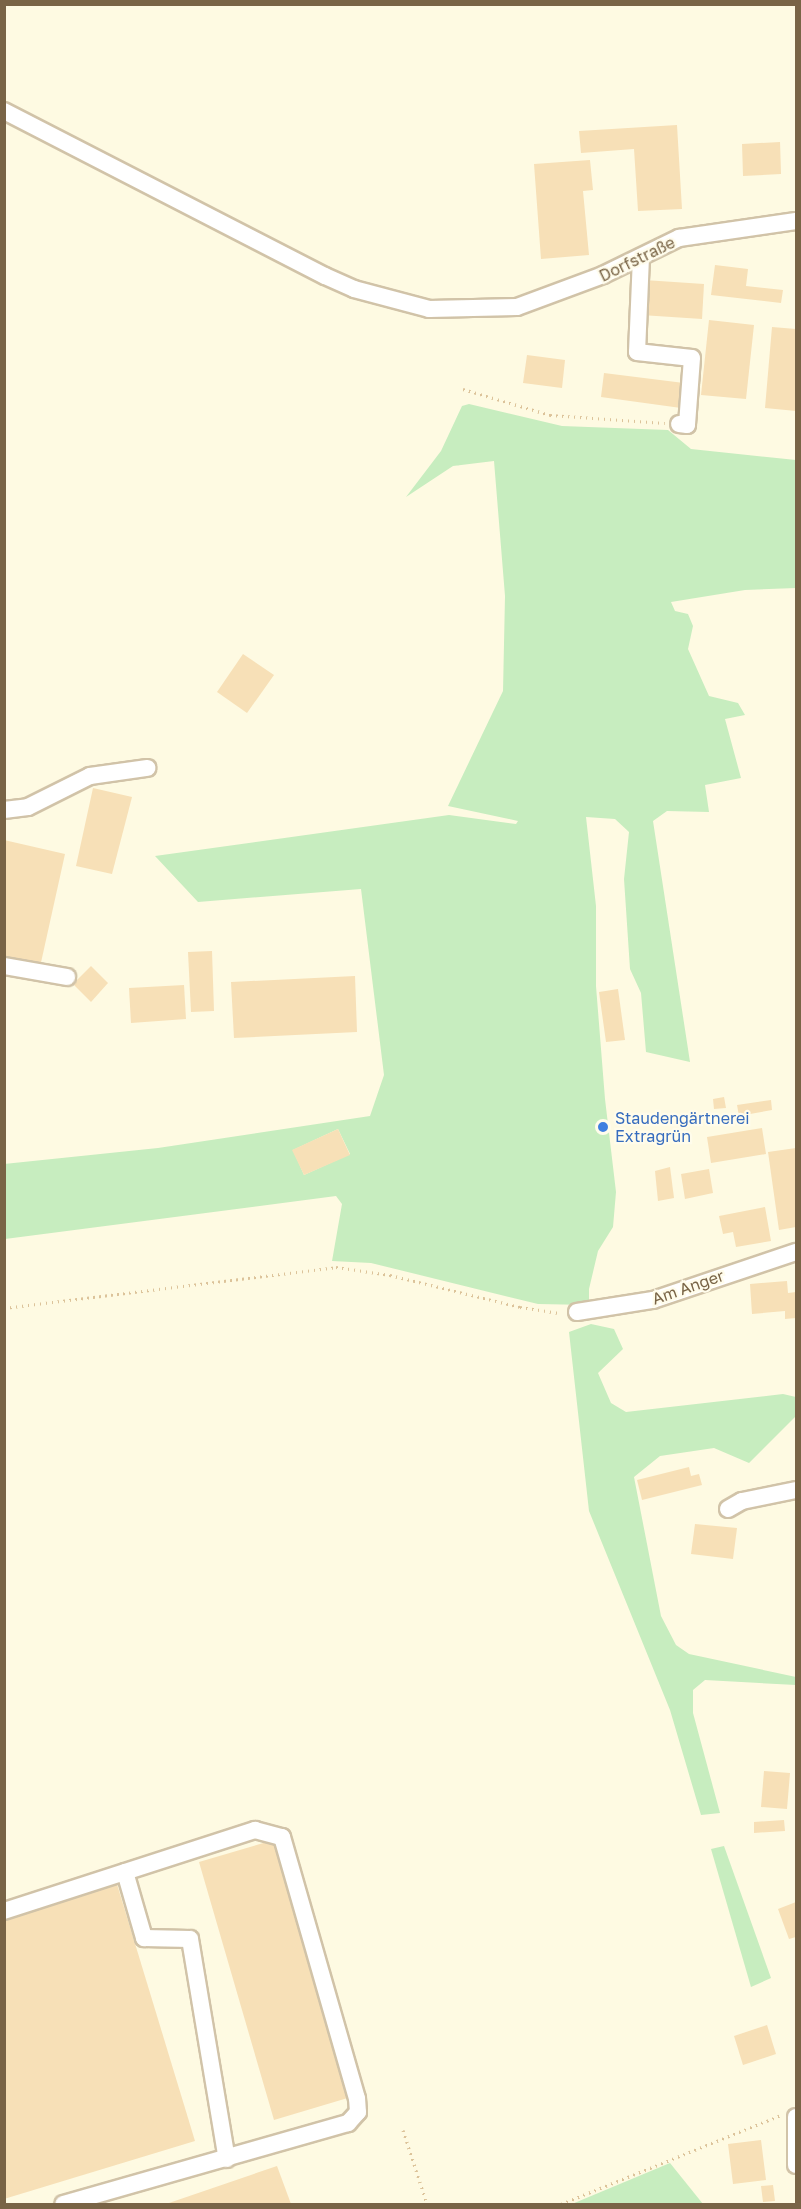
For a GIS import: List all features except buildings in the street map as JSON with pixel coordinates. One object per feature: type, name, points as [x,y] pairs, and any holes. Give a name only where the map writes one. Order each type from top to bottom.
[{"type":"street","name":"Dorfstraße","points":[[4,111],[354,289],[429,309],[480,310],[536,302],[641,257],[679,238],[705,231],[796,221]]},
{"type":"street","points":[[641,257],[637,352],[692,358],[687,425],[679,424]]},
{"type":"street","points":[[4,810],[28,807],[90,776],[147,768]]},
{"type":"street","points":[[4,966],[67,977]]},
{"type":"street","name":"Am Anger","points":[[577,1312],[653,1300],[796,1252]]},
{"type":"street","points":[[728,1509],[742,1501],[796,1490]]},
{"type":"street","points":[[4,1911],[255,1830],[282,1837],[358,2112],[348,2123],[100,2200],[63,2205]]},
{"type":"street","points":[[125,1872],[144,1938],[190,1939],[227,2159]]},
{"type":"street","points":[[791,2115],[796,2165]]},
{"type":"path","points":[[463,389],[550,415],[679,424]]},
{"type":"path","points":[[4,1308],[336,1267],[390,1275],[550,1313],[577,1312]]},
{"type":"path","points":[[561,2205],[791,2115]]},
{"type":"path","points":[[403,2130],[427,2205]]},
{"type":"green space","points":[[469,404],[562,426],[668,430],[691,449],[796,460],[796,588],[745,590],[671,602],[675,611],[688,614],[693,626],[688,649],[709,696],[738,703],[745,715],[725,719],[741,778],[705,785],[709,812],[667,811],[653,821],[690,1062],[646,1052],[641,993],[630,969],[624,879],[629,832],[615,819],[586,817],[596,906],[596,986],[605,1099],[616,1192],[613,1227],[598,1251],[589,1289],[589,1305],[538,1304],[371,1263],[332,1261],[342,1204],[336,1196],[5,1239],[4,1164],[158,1148],[370,1116],[384,1075],[361,889],[198,902],[155,856],[449,815],[516,824],[518,821],[448,806],[503,691],[505,596],[494,461],[453,466],[406,497],[441,451],[462,406]],"holes":[[[338,1129],[350,1154],[304,1175],[293,1150]]]},
{"type":"green space","points":[[591,1324],[614,1329],[623,1349],[598,1373],[611,1403],[626,1412],[783,1394],[796,1397],[796,1416],[749,1463],[714,1448],[660,1456],[634,1477],[661,1616],[676,1645],[689,1654],[796,1677],[796,1685],[705,1680],[693,1690],[693,1713],[720,1813],[701,1815],[670,1710],[589,1511],[569,1332]]},
{"type":"green space","points":[[724,1846],[771,1978],[751,1987],[711,1849]]},
{"type":"green space","points":[[670,2163],[703,2204],[572,2204]]},
{"type":"place","name":"Staudengärtnerei Extragrün","points":[[603,1127]]}]
